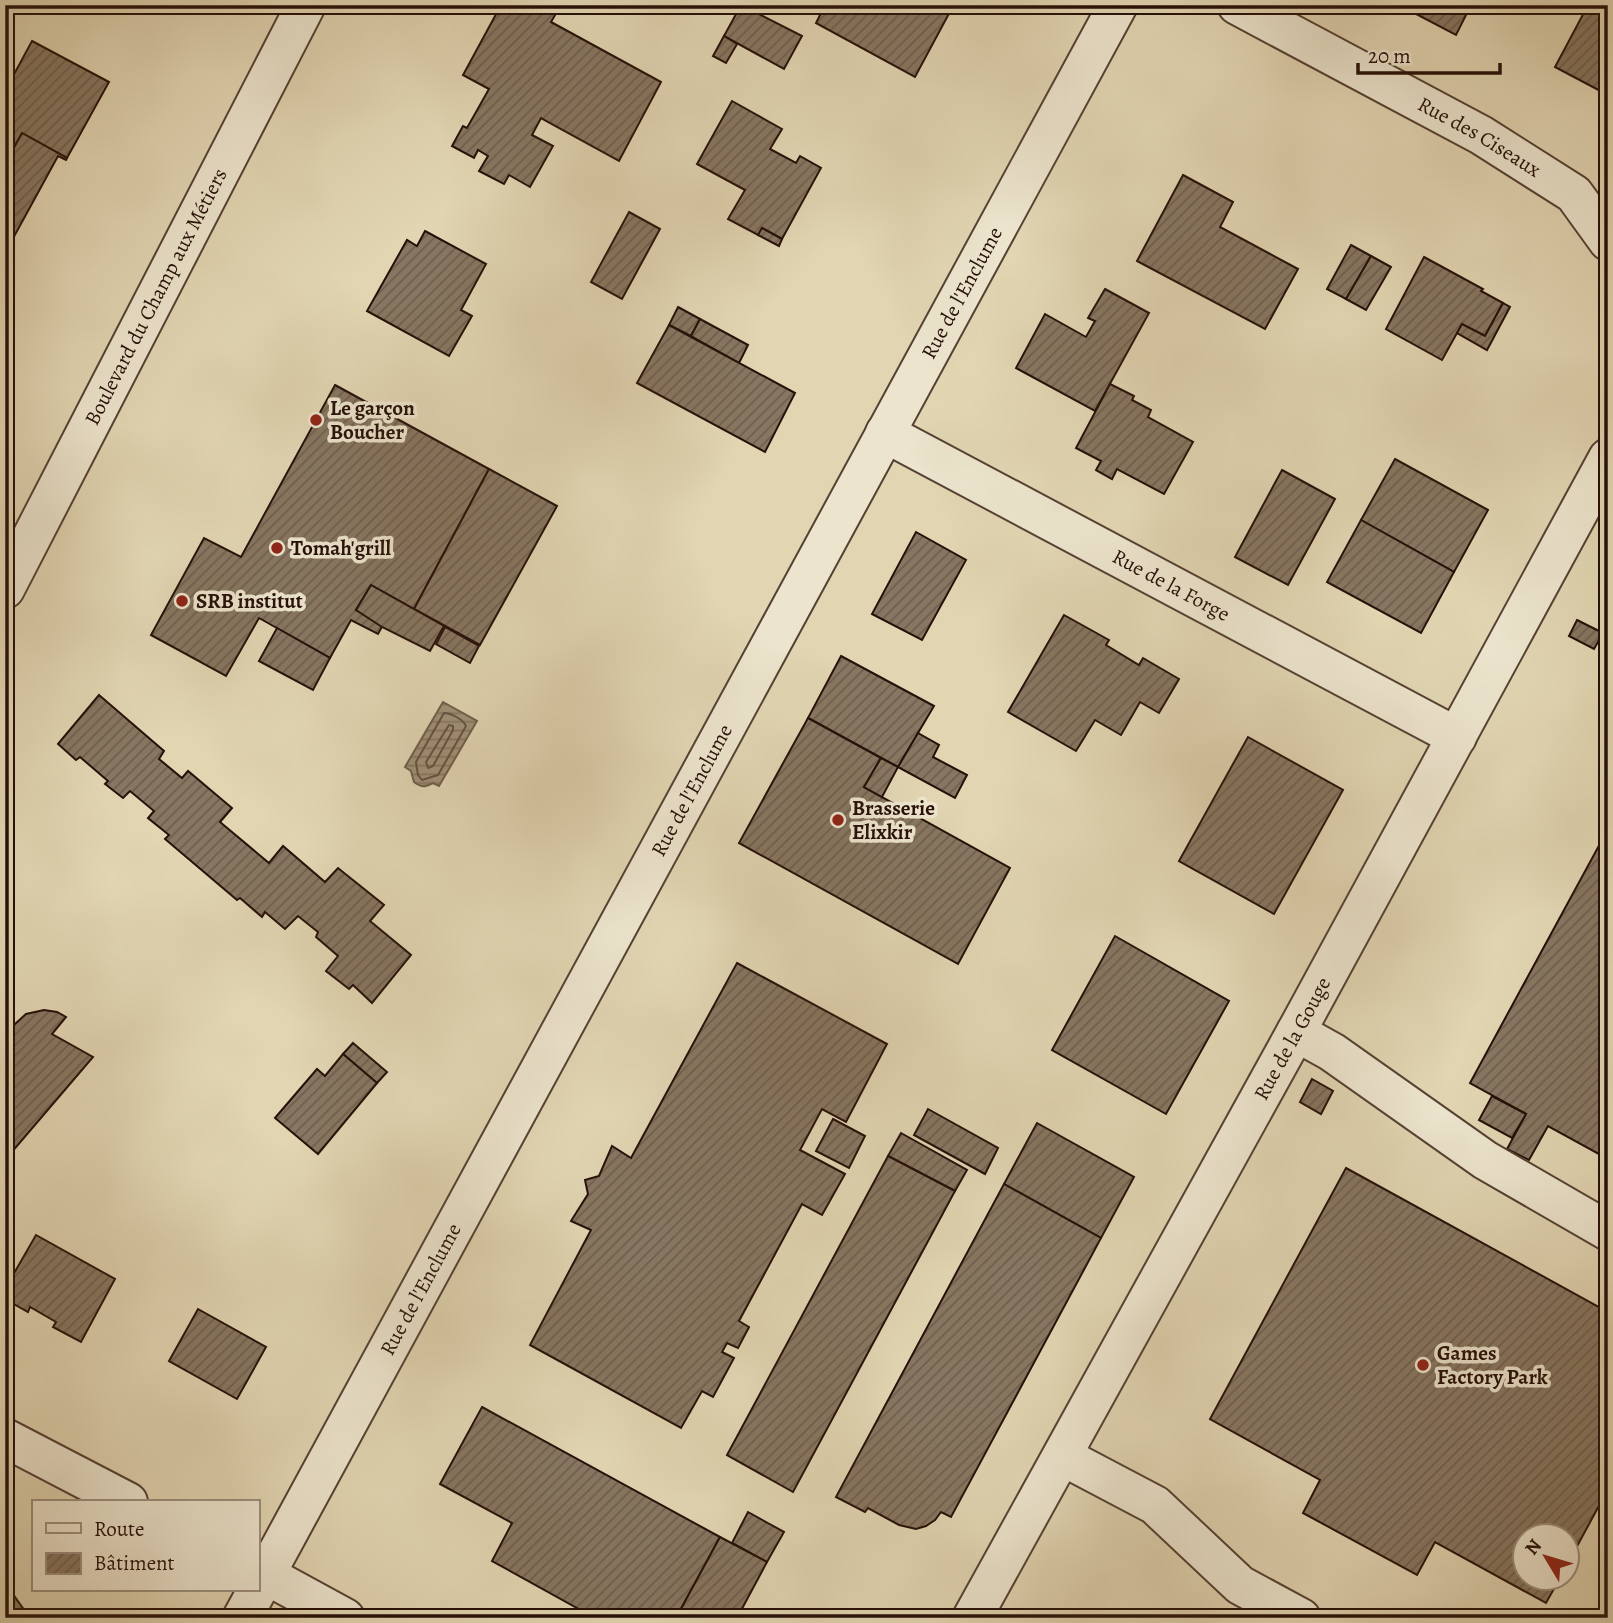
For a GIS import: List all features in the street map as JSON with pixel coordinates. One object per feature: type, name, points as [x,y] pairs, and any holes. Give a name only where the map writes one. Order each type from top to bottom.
[{"type":"street","name":"Boulevard du Champ aux Métiers","points":[[5,589],[306,5]]},
{"type":"street","name":"Rue de l'Enclume","points":[[262,1573],[1118,5]]},
{"type":"street","name":"Rue des Ciseaux","points":[[1237,5],[1481,135],[1574,194],[1608,241]]},
{"type":"street","name":"Rue de la Forge","points":[[885,433],[1457,737]]},
{"type":"street","name":"Rue de la Gouge","points":[[972,1618],[1296,1032],[1608,458]]},
{"type":"street","points":[[1296,1032],[1332,1052],[1485,1160],[1608,1231]]},
{"type":"street","points":[[5,1438],[124,1500]]},
{"type":"street","points":[[1062,1456],[1155,1504],[1240,1585],[1301,1618]]},
{"type":"street","points":[[262,1573],[345,1618]]},
{"type":"street","name":"Rue de l'Enclume","points":[[242,1618],[254,1592]]},
{"type":"water","points":[[443,702],[477,721],[439,786],[433,783],[421,786],[414,782],[411,771],[405,767]]},
{"type":"building","points":[[501,5],[554,5],[559,8],[551,22],[661,82],[619,161],[541,118],[532,135],[553,146],[530,187],[509,175],[504,184],[479,171],[488,156],[478,150],[474,158],[452,146],[463,126],[467,128],[489,89],[463,75]]},
{"type":"building","points":[[741,5],[802,36],[784,69],[724,36]]},
{"type":"building","points":[[825,5],[946,5],[952,8],[915,77],[816,23]]},
{"type":"building","points":[[1399,5],[1471,5],[1456,35]]},
{"type":"building","points":[[1588,5],[1608,5],[1608,95],[1555,67]]},
{"type":"building","points":[[724,36],[737,44],[726,63],[713,56]]},
{"type":"building","points":[[32,41],[109,82],[67,158],[22,133],[15,146],[5,141],[5,91]]},
{"type":"building","points":[[732,101],[782,129],[770,149],[796,163],[800,156],[821,168],[782,239],[762,228],[758,235],[728,219],[745,190],[697,164]]},
{"type":"building","points":[[22,133],[67,158],[66,160],[58,156],[5,253],[5,141],[15,146]]},
{"type":"building","points":[[1183,175],[1233,202],[1220,227],[1298,269],[1265,329],[1137,261]]},
{"type":"building","points":[[629,212],[660,229],[622,299],[591,282]]},
{"type":"building","points":[[762,228],[782,239],[779,246],[758,235]]},
{"type":"building","points":[[425,231],[486,264],[461,310],[472,316],[449,356],[367,311],[407,240],[417,246]]},
{"type":"building","points":[[1351,245],[1371,256],[1346,299],[1327,289]]},
{"type":"building","points":[[1371,256],[1391,267],[1366,310],[1346,299]]},
{"type":"building","points":[[1424,257],[1503,303],[1485,336],[1462,324],[1442,360],[1386,329]]},
{"type":"building","points":[[1105,289],[1149,313],[1095,411],[1016,368],[1045,314],[1086,337],[1095,321],[1088,318]]},
{"type":"building","points":[[1503,303],[1510,307],[1487,350],[1457,333],[1462,324],[1485,336]]},
{"type":"building","points":[[678,307],[700,319],[691,336],[669,325]]},
{"type":"building","points":[[700,319],[748,345],[739,363],[691,336]]},
{"type":"building","points":[[669,325],[795,393],[765,452],[637,383]]},
{"type":"building","points":[[1110,384],[1134,396],[1132,400],[1151,410],[1148,417],[1193,442],[1164,494],[1117,469],[1112,479],[1096,470],[1101,461],[1076,448]]},
{"type":"building","points":[[335,385],[489,469],[414,609],[371,585],[356,610],[383,625],[378,634],[351,620],[330,658],[259,618],[226,676],[151,635],[204,538],[241,557]]},
{"type":"building","points":[[1395,459],[1488,510],[1454,572],[1361,520]]},
{"type":"building","points":[[489,469],[557,506],[480,645],[414,609]]},
{"type":"building","points":[[1282,470],[1335,499],[1288,585],[1235,557]]},
{"type":"building","points":[[1361,520],[1454,572],[1421,633],[1327,582]]},
{"type":"building","points":[[916,532],[966,560],[922,640],[872,614]]},
{"type":"building","points":[[371,585],[444,626],[430,651],[382,627],[356,610]]},
{"type":"building","points":[[1064,615],[1109,640],[1106,645],[1139,665],[1143,658],[1179,679],[1159,713],[1140,702],[1121,735],[1095,720],[1076,751],[1008,712]]},
{"type":"building","points":[[1577,620],[1603,633],[1594,649],[1569,636]]},
{"type":"building","points":[[445,627],[479,646],[470,663],[436,644]]},
{"type":"building","points":[[277,628],[330,658],[313,690],[259,661]]},
{"type":"building","points":[[841,656],[934,706],[898,767],[808,718]]},
{"type":"building","points":[[99,695],[164,751],[159,759],[182,778],[188,771],[232,808],[220,822],[269,863],[283,846],[325,882],[338,868],[384,905],[370,921],[411,955],[372,1003],[353,985],[349,989],[326,971],[338,956],[316,937],[318,932],[298,916],[285,929],[265,912],[262,917],[240,898],[237,900],[165,839],[169,835],[148,818],[154,811],[130,791],[123,798],[105,784],[108,781],[80,757],[76,760],[58,744]]},
{"type":"building","name":"Brasserie Elixkir","points":[[808,718],[881,758],[864,787],[1010,868],[958,964],[739,843]]},
{"type":"building","points":[[918,733],[939,745],[933,757],[967,775],[955,798],[898,767]]},
{"type":"building","points":[[1248,737],[1343,790],[1274,914],[1179,861]]},
{"type":"building","points":[[881,758],[898,767],[882,797],[864,787]]},
{"type":"building","points":[[1608,829],[1608,1159],[1548,1126],[1529,1160],[1507,1149],[1526,1114],[1470,1083]]},
{"type":"building","points":[[1115,936],[1229,1001],[1166,1114],[1052,1050]]},
{"type":"building","points":[[737,963],[887,1044],[846,1122],[822,1109],[800,1150],[845,1174],[822,1215],[802,1204],[739,1321],[749,1327],[738,1348],[727,1343],[722,1352],[734,1358],[713,1397],[702,1391],[681,1428],[530,1345],[591,1230],[571,1221],[588,1194],[585,1180],[599,1176],[612,1146],[631,1158]]},
{"type":"building","points":[[44,1010],[66,1017],[52,1034],[93,1057],[5,1160],[5,1019],[15,1024],[26,1014]]},
{"type":"building","points":[[353,1043],[387,1072],[377,1083],[343,1054]]},
{"type":"building","points":[[343,1054],[377,1083],[318,1154],[275,1118],[317,1069],[325,1076]]},
{"type":"building","points":[[1312,1079],[1333,1091],[1321,1114],[1300,1102]]},
{"type":"building","points":[[1492,1096],[1526,1114],[1512,1138],[1479,1120]]},
{"type":"building","points":[[928,1109],[998,1148],[985,1174],[914,1135]]},
{"type":"building","points":[[833,1119],[865,1136],[849,1168],[816,1151]]},
{"type":"building","points":[[1037,1123],[1134,1177],[1101,1238],[1004,1184]]},
{"type":"building","points":[[901,1133],[967,1170],[955,1191],[888,1156]]},
{"type":"building","points":[[888,1156],[955,1191],[793,1492],[727,1455]]},
{"type":"building","name":"Games Factory Park","points":[[1346,1168],[1608,1312],[1608,1489],[1582,1537],[1582,1522],[1512,1522],[1512,1584],[1435,1542],[1417,1575],[1303,1513],[1320,1480],[1210,1419]]},
{"type":"building","points":[[1004,1184],[1101,1238],[951,1517],[941,1512],[935,1520],[916,1529],[899,1525],[868,1508],[865,1512],[836,1497]]},
{"type":"building","points":[[36,1235],[115,1279],[81,1342],[53,1327],[56,1322],[30,1307],[28,1312],[5,1299],[5,1289]]},
{"type":"building","points":[[198,1309],[266,1347],[237,1399],[169,1361]]},
{"type":"building","points":[[482,1407],[720,1537],[676,1618],[595,1618],[492,1561],[512,1523],[440,1484]]},
{"type":"building","points":[[748,1512],[784,1532],[767,1562],[732,1543]]},
{"type":"building","points":[[720,1537],[767,1562],[737,1618],[676,1618]]},
{"type":"building","name":"Games Factory Park","points":[[1526,1592],[1552,1592],[1546,1603]]},
{"type":"building","points":[[15,1597],[30,1618],[5,1618],[5,1604]]},
{"type":"place","name":"Le garçon Boucher","points":[[316,420]]},
{"type":"place","name":"Tomah'grill","points":[[277,548]]},
{"type":"place","name":"SRB institut","points":[[182,601]]},
{"type":"place","name":"Brasserie Elixkir","points":[[838,820]]},
{"type":"place","name":"Games Factory Park","points":[[1423,1365]]}]
